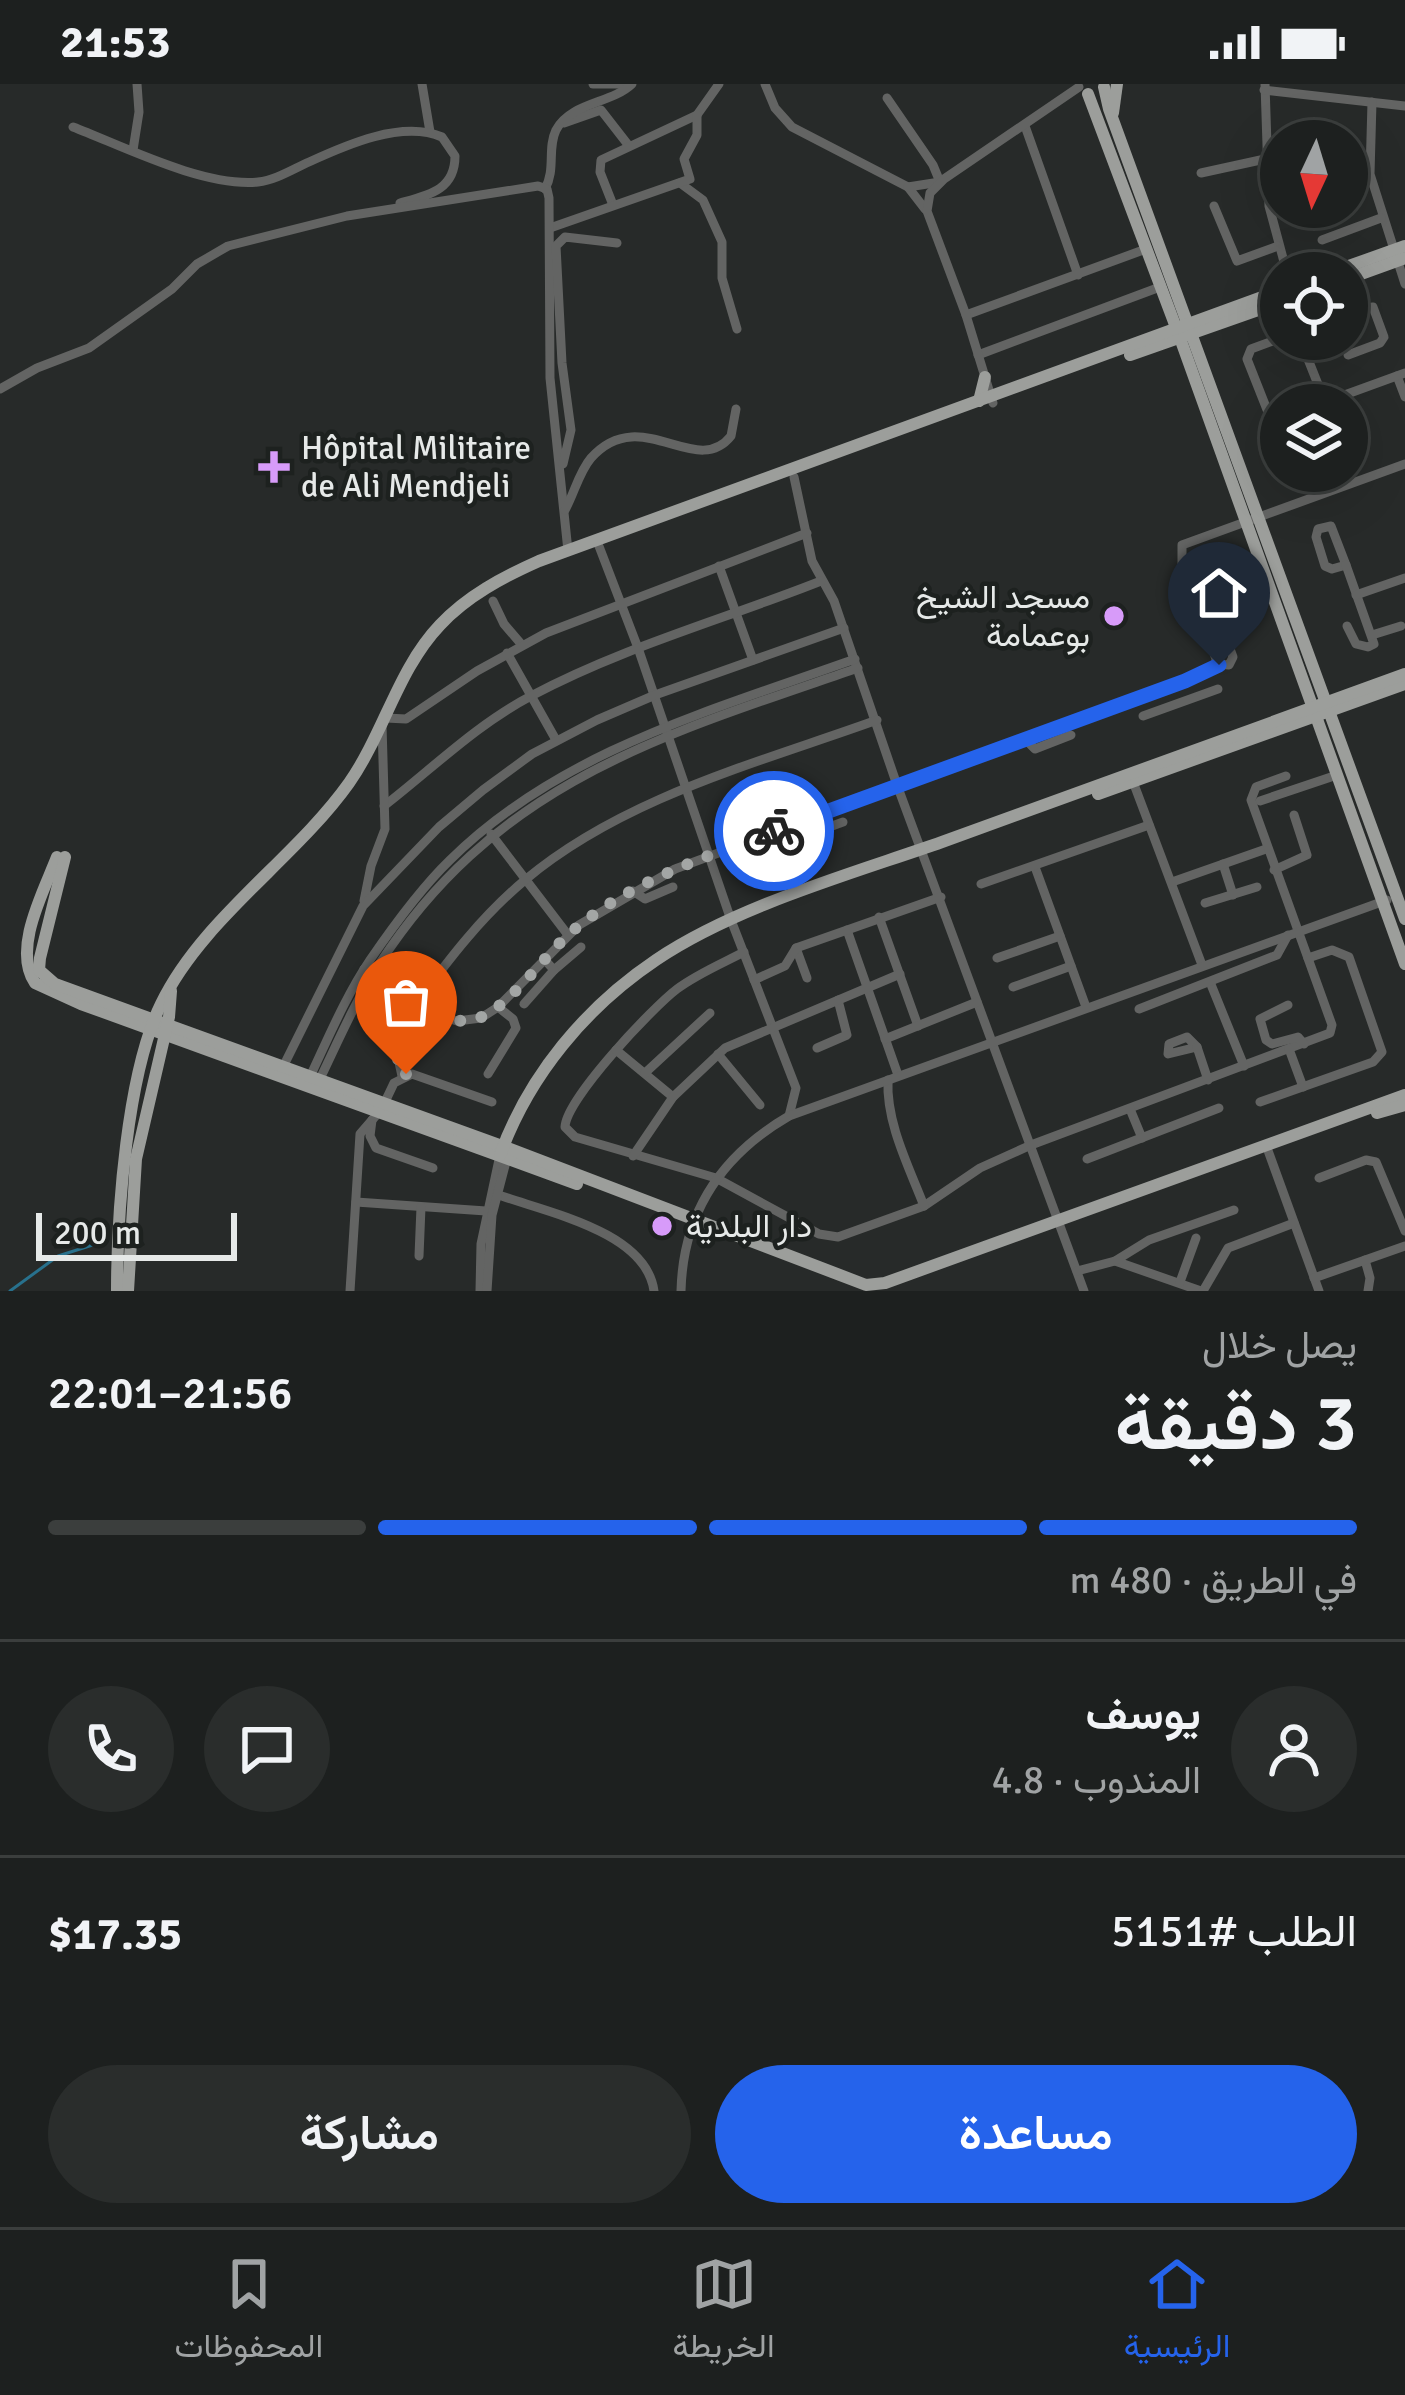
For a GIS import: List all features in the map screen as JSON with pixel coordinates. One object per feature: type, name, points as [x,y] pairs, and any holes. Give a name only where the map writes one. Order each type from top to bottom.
[{"type":"main road","points":[[1082,88],[1099,93],[1109,85]]},
{"type":"main road","points":[[1109,85],[1113,120],[1183,331],[1390,899],[1405,964]]},
{"type":"main road","points":[[1082,88],[1160,287],[1183,331]]},
{"type":"main road","points":[[1368,263],[1400,254]]},
{"type":"main road","points":[[1368,269],[1400,254]]},
{"type":"main road","points":[[1183,331],[1260,299]]},
{"type":"main road","points":[[117,1291],[126,1156],[171,990],[204,942],[340,795],[420,651],[448,617],[508,576],[568,551],[1183,331],[1260,308]]},
{"type":"main road","points":[[985,377],[988,400]]},
{"type":"main road","points":[[597,541],[794,477],[988,400]]},
{"type":"main road","points":[[1321,710],[1405,674]]},
{"type":"main road","points":[[505,1152],[543,1083],[601,1011],[649,972],[732,923],[1321,710],[1405,684]]},
{"type":"main road","points":[[1321,710],[1337,775],[1390,899],[1405,919]]},
{"type":"main road","points":[[61,856],[39,970],[55,984],[379,1111],[505,1152],[873,1290],[1405,1105]]},
{"type":"main road","points":[[160,1028],[283,1067],[312,1084]]},
{"type":"main road","points":[[128,1291],[136,1159],[160,1028]]},
{"type":"main road","points":[[1268,1149],[1405,1095]]},
{"type":"street","points":[[134,150],[140,112],[137,84]]},
{"type":"street","points":[[422,84],[430,132]]},
{"type":"street","points":[[593,84],[630,84]]},
{"type":"street","points":[[568,551],[550,378],[550,228],[545,189],[561,123],[590,104],[618,96],[630,84]]},
{"type":"street","points":[[614,206],[599,165],[603,158],[697,115],[719,84]]},
{"type":"street","points":[[765,84],[775,108],[798,132],[908,187],[927,211],[985,377]]},
{"type":"street","points":[[1264,120],[1264,87],[1372,103],[1404,103]]},
{"type":"street","points":[[927,211],[931,193],[940,182],[1082,88]]},
{"type":"street","points":[[887,98],[940,182]]},
{"type":"street","points":[[1372,103],[1370,174],[1381,218],[1400,254],[1405,284]]},
{"type":"street","points":[[561,123],[601,110],[629,146]]},
{"type":"street","points":[[550,228],[691,178],[684,159],[697,135],[697,115]]},
{"type":"street","points":[[1025,126],[1078,275]]},
{"type":"street","points":[[0,389],[89,348],[218,250],[442,189],[451,179],[455,155],[442,136],[430,132],[391,134],[256,182],[205,176],[74,128]]},
{"type":"street","points":[[1201,173],[1260,160]]},
{"type":"street","points":[[908,187],[940,182]]},
{"type":"street","points":[[680,183],[703,200],[722,242],[724,286],[737,329]]},
{"type":"street","points":[[371,212],[534,186],[545,189]]},
{"type":"street","points":[[1214,206],[1238,262],[1278,247]]},
{"type":"street","points":[[1322,240],[1381,218]]},
{"type":"street","points":[[1275,228],[1280,252]]},
{"type":"street","points":[[561,469],[571,430],[556,246],[565,236],[617,244]]},
{"type":"street","points":[[966,316],[1146,249]]},
{"type":"street","points":[[978,355],[1160,287]]},
{"type":"street","points":[[1368,307],[1384,334],[1379,343],[1368,347]]},
{"type":"street","points":[[1260,346],[1247,355],[1260,384]]},
{"type":"street","points":[[1368,387],[1401,375],[1405,397]]},
{"type":"street","points":[[565,510],[595,454],[636,436],[659,438],[693,451],[712,451],[731,436],[736,409]]},
{"type":"street","points":[[1216,664],[1180,550],[1191,540],[1402,465],[1405,480]]},
{"type":"street","points":[[794,477],[821,581],[844,628],[1084,1291]]},
{"type":"street","points":[[1346,565],[1325,566],[1318,529],[1334,528],[1372,635],[1372,646],[1353,640],[1347,626]]},
{"type":"street","points":[[283,1067],[363,906],[371,866],[383,838],[384,721],[406,719],[522,645],[620,602],[806,533]]},
{"type":"street","points":[[597,541],[732,923],[796,1088],[810,1099],[825,1102]]},
{"type":"street","points":[[718,566],[753,661]]},
{"type":"street","points":[[1356,595],[1405,578]]},
{"type":"street","points":[[384,806],[473,732],[532,696],[638,648],[821,581]]},
{"type":"street","points":[[1208,588],[1233,657],[1228,665],[1216,664]]},
{"type":"street","points":[[493,601],[522,645]]},
{"type":"street","points":[[1372,635],[1400,626]]},
{"type":"street","points":[[363,906],[439,826],[556,740],[655,695],[844,628]]},
{"type":"street","points":[[507,652],[556,740]]},
{"type":"street","points":[[312,1084],[372,970],[490,832],[583,774],[667,731],[856,664]]},
{"type":"street","points":[[345,944],[428,1012],[457,1021],[481,1018],[568,934],[633,891],[798,821],[1172,686],[1209,672],[1216,664]]},
{"type":"street","points":[[1172,686],[1179,703]]},
{"type":"street","points":[[1143,716],[1218,689]]},
{"type":"street","points":[[416,1004],[486,916],[527,878],[600,829],[686,789],[877,720]]},
{"type":"street","points":[[1025,739],[1035,749],[1071,735]]},
{"type":"street","points":[[1260,801],[1337,775]]},
{"type":"street","points":[[744,952],[676,989],[616,1050],[568,1114],[565,1127],[574,1137],[716,1178],[828,1237],[924,1206],[980,1168],[1031,1145],[1328,1035],[1332,1028],[1308,958],[1293,933],[1252,793],[1286,776]]},
{"type":"street","points":[[1131,778],[1202,965]]},
{"type":"street","points":[[1274,870],[1307,855],[1294,815]]},
{"type":"street","points":[[798,821],[804,836]]},
{"type":"street","points":[[770,849],[843,822]]},
{"type":"street","points":[[981,884],[1149,825]]},
{"type":"street","points":[[490,832],[568,934]]},
{"type":"street","points":[[1172,882],[1266,849]]},
{"type":"street","points":[[1223,864],[1233,895]]},
{"type":"street","points":[[1034,867],[1086,1007]]},
{"type":"street","points":[[633,891],[645,899],[673,886]]},
{"type":"street","points":[[1205,903],[1257,887]]},
{"type":"street","points":[[754,980],[785,966],[796,948],[941,897]]},
{"type":"street","points":[[496,1194],[624,1242],[654,1289],[681,1289],[693,1225],[716,1178],[740,1148],[789,1116],[1390,899]]},
{"type":"street","points":[[879,917],[918,1026]]},
{"type":"street","points":[[847,929],[885,1039],[897,1135],[924,1206]]},
{"type":"street","points":[[1139,1009],[1277,955],[1293,933]]},
{"type":"street","points":[[997,958],[1060,936]]},
{"type":"street","points":[[524,1004],[580,946]]},
{"type":"street","points":[[796,948],[807,978]]},
{"type":"street","points":[[1260,1102],[1373,1063],[1382,1047],[1348,957],[1332,950],[1308,958]]},
{"type":"street","points":[[544,959],[554,970]]},
{"type":"street","points":[[1013,987],[1071,966]]},
{"type":"street","points":[[372,970],[402,1076]]},
{"type":"street","points":[[633,1156],[673,1097],[718,1054],[900,974]]},
{"type":"street","points":[[1210,982],[1244,1066]]},
{"type":"street","points":[[818,1048],[847,1035],[838,1000]]},
{"type":"street","points":[[885,1039],[977,1002]]},
{"type":"street","points":[[1288,1005],[1260,1019],[1266,1040],[1274,1044],[1298,1037],[1304,1043]]},
{"type":"street","points":[[488,1074],[516,1028],[498,1006]]},
{"type":"street","points":[[645,1073],[710,1012]]},
{"type":"street","points":[[1197,1047],[1208,1080]]},
{"type":"street","points":[[1289,1049],[1303,1087]]},
{"type":"street","points":[[616,1050],[673,1097]]},
{"type":"street","points":[[718,1054],[760,1105]]},
{"type":"street","points":[[433,1168],[376,1148],[370,1136],[394,1083],[416,1074],[493,1102]]},
{"type":"street","points":[[789,1116],[796,1088]]},
{"type":"street","points":[[1087,1159],[1219,1108]]},
{"type":"street","points":[[1130,1109],[1142,1138]]},
{"type":"street","points":[[350,1291],[360,1134],[379,1111]]},
{"type":"street","points":[[1268,1149],[1319,1291]]},
{"type":"street","points":[[484,1291],[505,1152]]},
{"type":"street","points":[[484,1291],[486,1211],[505,1152]]},
{"type":"street","points":[[1319,1178],[1366,1160],[1376,1162],[1405,1231]]},
{"type":"street","points":[[356,1202],[486,1211]]},
{"type":"street","points":[[419,1256],[422,1207]]},
{"type":"street","points":[[1077,1271],[1115,1261],[1149,1240],[1234,1210]]},
{"type":"street","points":[[1115,1261],[1202,1291],[1232,1245],[1294,1223]]},
{"type":"street","points":[[1180,1282],[1196,1238]]},
{"type":"street","points":[[1314,1278],[1405,1246]]},
{"type":"street","points":[[1365,1260],[1369,1291]]},
{"type":"waterway","points":[[10,1291],[58,1256],[102,1242]]},
{"type":"way so far","points":[[406,1074],[402,1076],[380,980],[428,1012],[457,1021],[481,1018],[568,934],[600,910],[674,869],[774,831]]},
{"type":"place","name":"Hôpital Militaire de Ali Mendjeli","points":[[274,467]]},
{"type":"place","name":"مسجد الشيخ بوعمامة","points":[[1114,616]]},
{"type":"place","name":"دار البلدية","points":[[662,1226]]},
{"type":"route","points":[[774,831],[1219,665]]}]
